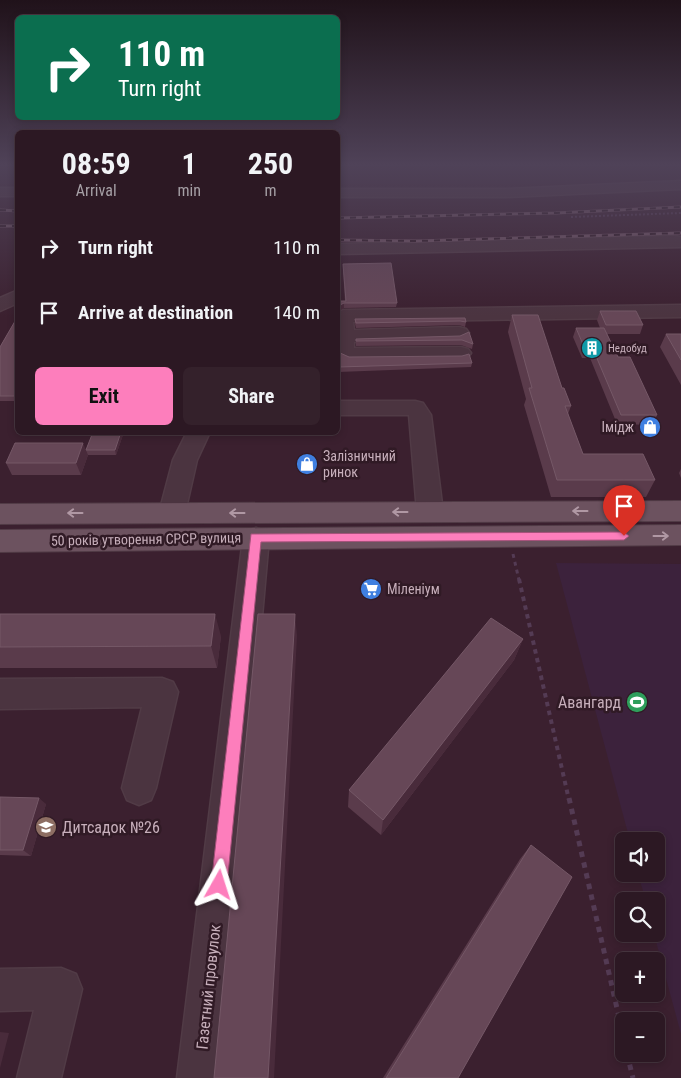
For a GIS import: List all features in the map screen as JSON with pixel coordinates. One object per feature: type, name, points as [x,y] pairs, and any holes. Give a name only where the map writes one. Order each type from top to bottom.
[{"type":"main road","name":"50 років утворення СРСР вулиця","points":[[0,514],[681,511]]},
{"type":"main road","name":"50 років утворення СРСР вулиця","points":[[0,541],[681,535]]},
{"type":"street","points":[[340,249],[681,242]]},
{"type":"street","points":[[0,306],[15,297]]},
{"type":"street","points":[[460,343],[349,354],[344,350],[342,323],[681,311]]},
{"type":"street","points":[[340,408],[415,408],[420,415],[430,512]]},
{"type":"street","points":[[172,513],[182,474],[197,435]]},
{"type":"street","name":"Газетний провулок","points":[[199,1078],[256,538]]},
{"type":"street","points":[[0,694],[162,692],[139,788]]},
{"type":"street","points":[[0,990],[61,990],[39,1078]]},
{"type":"path","points":[[571,217],[590,216]]},
{"type":"path","points":[[509,537],[618,1012]]},
{"type":"path","points":[[629,1062],[633,1078]]},
{"type":"shaded area","name":"Авангард","points":[[556,563],[681,564],[681,1034],[665,975],[665,952],[659,952],[656,942],[665,942],[665,892],[643,892],[640,882],[665,882],[665,832],[628,832]]},
{"type":"building","points":[[391,263],[397,303],[344,303],[340,305],[340,301],[346,301],[343,264]]},
{"type":"building","points":[[600,311],[636,311],[643,325],[606,325]]},
{"type":"building","points":[[512,315],[538,315],[562,388],[564,388],[571,406],[565,406],[583,454],[643,454],[655,480],[557,480],[529,388],[532,388]]},
{"type":"building","points":[[465,318],[466,322],[356,323],[355,319]]},
{"type":"building","points":[[15,321],[15,396],[0,396],[0,347]]},
{"type":"building","points":[[576,328],[604,328],[618,357],[630,357],[657,415],[621,415],[593,349],[585,349]]},
{"type":"building","points":[[469,332],[473,344],[462,340],[356,341],[356,339],[460,336]]},
{"type":"building","points":[[666,334],[681,334],[681,360]]},
{"type":"building","points":[[340,353],[349,357],[462,356],[469,354],[472,363],[340,367]]},
{"type":"building","points":[[92,435],[120,435],[115,450],[86,450]]},
{"type":"building","points":[[15,443],[83,443],[76,463],[6,463]]},
{"type":"building","points":[[0,614],[215,614],[211,646],[0,647]]},
{"type":"building","points":[[258,614],[295,614],[268,1078],[214,1078]]},
{"type":"building","points":[[491,618],[523,639],[383,820],[349,790]]},
{"type":"building","points":[[0,797],[39,798],[23,850],[0,850]]},
{"type":"building","points":[[531,845],[572,877],[458,1078],[386,1078]]},
{"type":"railway","points":[[340,218],[412,216]]},
{"type":"railway","points":[[0,226],[15,226]]},
{"type":"railway","points":[[340,240],[417,241],[681,233]]},
{"type":"place","name":"Недобуд","points":[[592,348]]},
{"type":"place","name":"Імідж","points":[[650,427]]},
{"type":"place","name":"Залізничний ринок","points":[[307,464]]},
{"type":"place","name":"Міленіум","points":[[371,589]]},
{"type":"place","name":"Авангард","points":[[637,702]]},
{"type":"place","name":"Дитсадок №26","points":[[46,827]]},
{"type":"route","points":[[219,885],[256,538],[624,536]]}]
